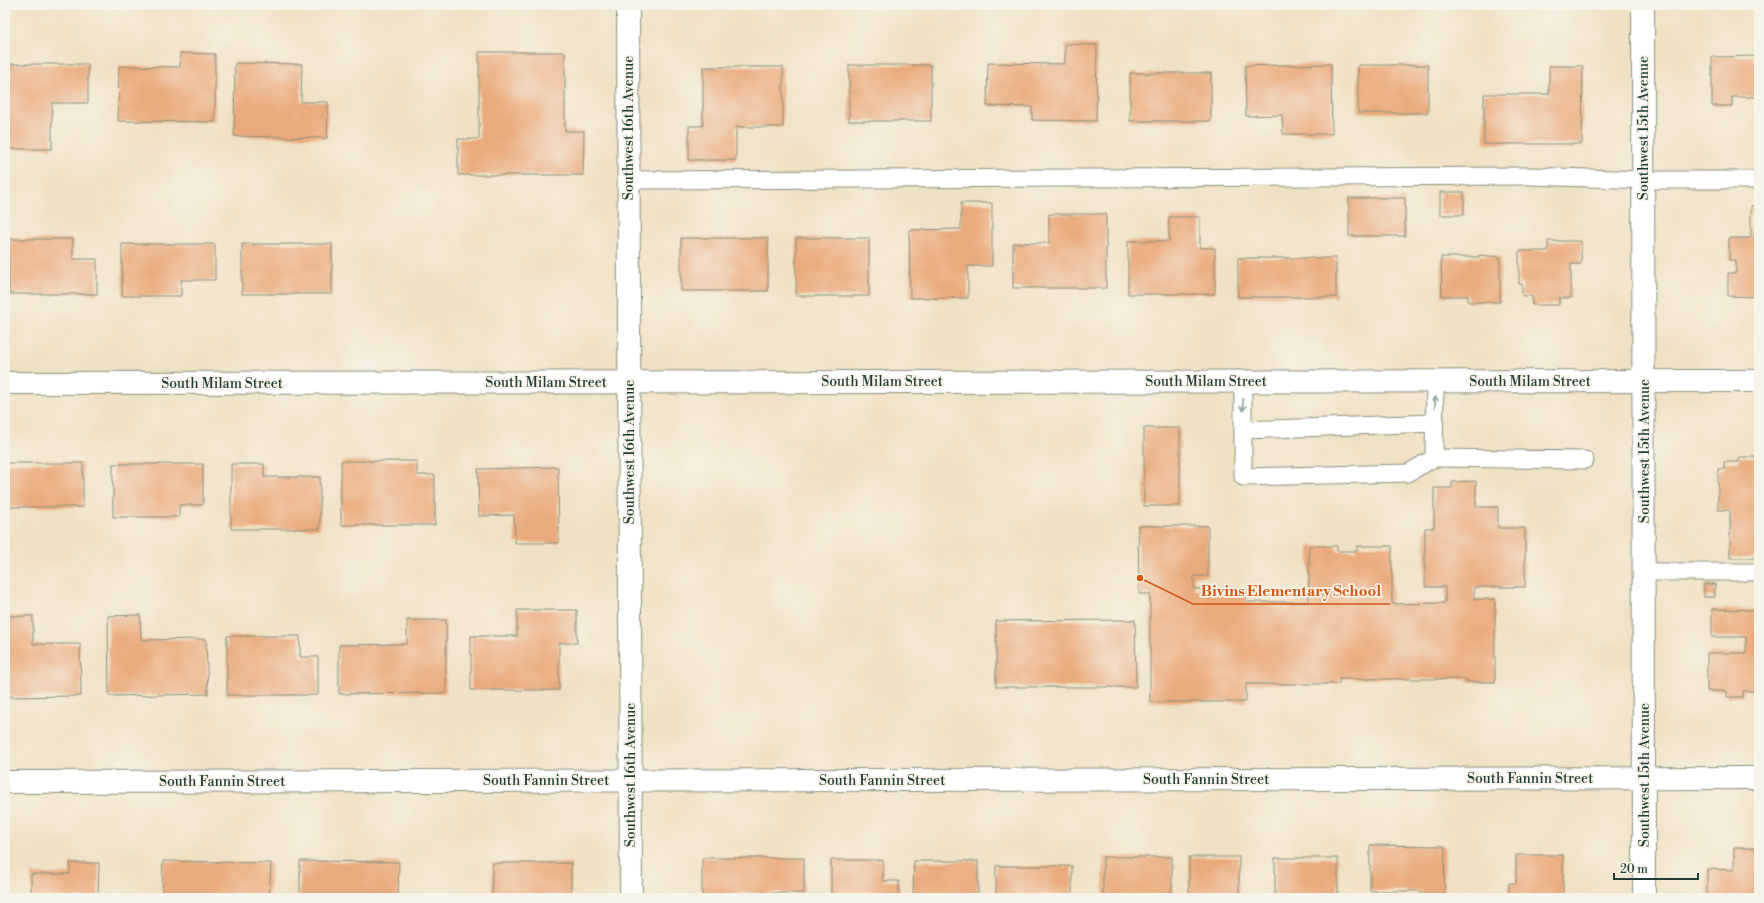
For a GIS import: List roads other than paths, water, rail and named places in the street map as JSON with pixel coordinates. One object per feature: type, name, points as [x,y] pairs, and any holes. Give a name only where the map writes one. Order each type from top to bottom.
[{"type":"street","name":"Southwest 16th Avenue","points":[[628,5],[631,898]]},
{"type":"street","name":"Southwest 15th Avenue","points":[[1643,5],[1644,898]]},
{"type":"street","name":"South Milam Street","points":[[5,383],[1759,381]]},
{"type":"street","name":"South Fannin Street","points":[[5,782],[1759,778]]},
{"type":"lane","points":[[629,180],[1532,176],[1644,180],[1759,180]]},
{"type":"lane","points":[[1243,381],[1243,478],[1408,473],[1434,458],[1585,460]]},
{"type":"lane","points":[[1434,458],[1435,381]]},
{"type":"lane","points":[[1243,430],[1434,423]]},
{"type":"lane","points":[[1644,572],[1759,572]]},
{"type":"place","name":"Bivins Elementary School","points":[[1140,578]]}]
